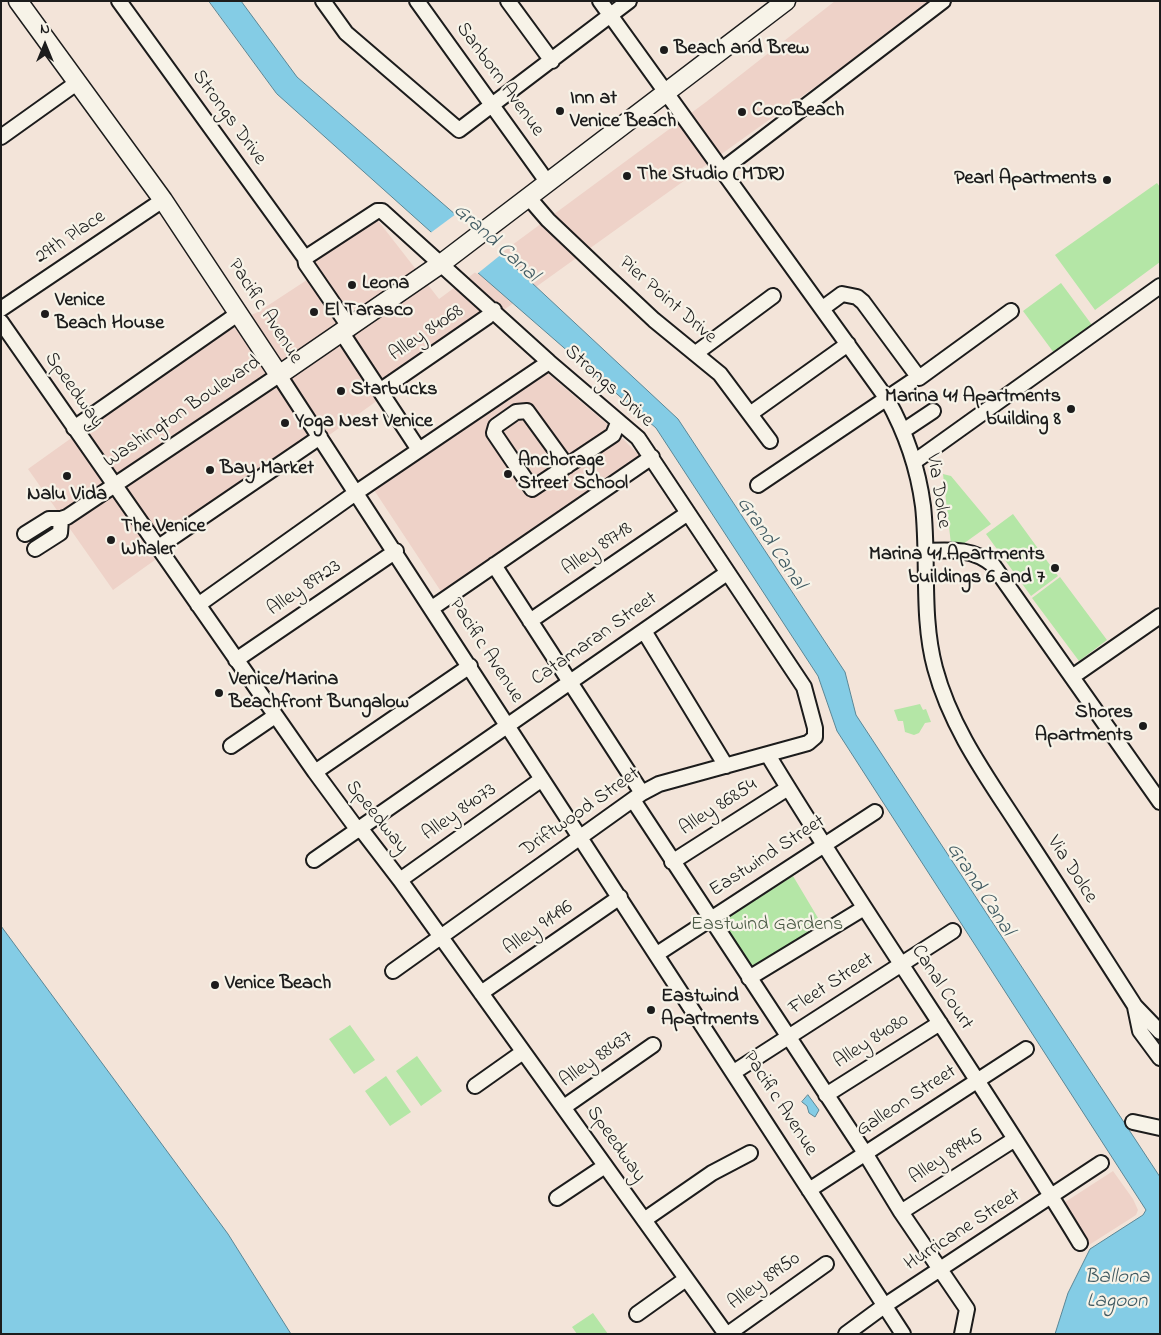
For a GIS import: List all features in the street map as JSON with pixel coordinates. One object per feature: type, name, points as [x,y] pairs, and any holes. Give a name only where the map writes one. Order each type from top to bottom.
[{"type":"main road","name":"Pacific Avenue","points":[[18,1],[163,200],[279,375]]},
{"type":"main road","name":"Washington Boulevard","points":[[279,375],[448,259],[786,1]]},
{"type":"street","name":"Strongs Drive","points":[[119,1],[305,258],[306,264],[419,450]]},
{"type":"street","points":[[323,1],[346,33],[459,130],[629,1]]},
{"type":"street","name":"Sanborn Avenue","points":[[417,1],[548,183]]},
{"type":"street","points":[[508,1],[552,60]]},
{"type":"street","name":"Via Dolce","points":[[600,1],[887,399],[903,431],[914,462],[923,507],[930,642],[944,696],[956,726],[1135,1006],[1160,1032]]},
{"type":"street","points":[[722,170],[924,21],[943,1]]},
{"type":"street","points":[[1,137],[78,82]]},
{"type":"street","name":"Pier Point Drive","points":[[529,198],[548,220],[596,264],[606,276],[654,320],[720,374],[770,441]]},
{"type":"street","name":"29th Place","points":[[1,309],[163,200]]},
{"type":"street","name":"Strongs Drive","points":[[305,258],[377,211],[382,211],[448,259],[494,310],[549,362],[638,438],[804,687],[816,728],[815,737]]},
{"type":"street","points":[[914,462],[1160,286]]},
{"type":"street","points":[[823,308],[842,294],[857,297],[863,302],[919,378],[1011,311]]},
{"type":"street","points":[[696,353],[773,296]]},
{"type":"street","name":"Alley 84068","points":[[381,390],[487,317],[494,310]]},
{"type":"street","points":[[74,428],[239,313]]},
{"type":"street","name":"Speedway","points":[[1,322],[315,772],[357,829],[364,832],[400,880],[564,1107],[604,1166],[727,1334]]},
{"type":"street","points":[[750,414],[848,344]]},
{"type":"street","points":[[198,605],[357,492],[549,362]]},
{"type":"street","name":"Pacific Avenue","points":[[279,375],[396,551],[903,1334]]},
{"type":"street","name":"Washington Boulevard","points":[[64,518],[279,375]]},
{"type":"street","points":[[758,485],[911,382]]},
{"type":"street","points":[[566,466],[526,411],[516,412],[496,426],[494,433],[532,489],[613,435],[618,422]]},
{"type":"street","points":[[903,431],[933,411]]},
{"type":"street","points":[[157,548],[320,438]]},
{"type":"street","points":[[432,608],[652,457]]},
{"type":"street","name":"Alley 89718","points":[[530,621],[688,513]]},
{"type":"street","points":[[25,534],[49,519],[64,518],[60,533],[35,549]]},
{"type":"street","name":"Alley 89723","points":[[236,660],[396,551]]},
{"type":"street","points":[[925,551],[969,551],[982,556],[993,565],[1160,802]]},
{"type":"street","points":[[494,565],[570,682],[638,797],[672,862],[865,1153],[901,1212],[967,1309],[962,1334]]},
{"type":"street","name":"Catamaran Street","points":[[314,860],[727,573]]},
{"type":"street","points":[[1072,677],[1157,622]]},
{"type":"street","points":[[644,630],[726,766]]},
{"type":"street","points":[[315,772],[470,666]]},
{"type":"street","points":[[232,746],[275,716]]},
{"type":"street","name":"Driftwood Street","points":[[393,971],[659,784],[808,743],[815,737]]},
{"type":"street","name":"Canal Court","points":[[768,755],[823,846],[1015,1138],[1080,1243]]},
{"type":"street","name":"Alley 84073","points":[[400,880],[542,779]]},
{"type":"street","name":"Alley 86854","points":[[672,862],[788,788]]},
{"type":"street","name":"Eastwind Street","points":[[657,954],[875,812]]},
{"type":"street","name":"Alley 91496","points":[[482,993],[620,897]]},
{"type":"street","points":[[749,978],[864,908]]},
{"type":"street","name":"Fleet Street","points":[[734,1072],[953,931]]},
{"type":"street","name":"Via Dolce","points":[[1135,1006],[1140,1031],[1160,1058]]},
{"type":"street","name":"Alley 84080","points":[[826,1096],[940,1023]]},
{"type":"street","name":"Alley 88437","points":[[564,1107],[653,1045]]},
{"type":"street","name":"Galleon Street","points":[[809,1190],[1026,1049]]},
{"type":"street","points":[[475,1086],[523,1052]]},
{"type":"street","points":[[1133,1122],[1160,1128]]},
{"type":"street","name":"Alley 89945","points":[[901,1212],[1015,1138]]},
{"type":"street","points":[[644,1220],[712,1173],[750,1153]]},
{"type":"street","name":"Hurricane Street","points":[[846,1334],[884,1306],[1101,1163]]},
{"type":"street","points":[[557,1198],[604,1166]]},
{"type":"street","name":"Alley 89950","points":[[727,1334],[826,1264]]},
{"type":"street","points":[[637,1314],[686,1279]]},
{"type":"shaded area","points":[[835,1],[935,1],[113,590],[28,469],[231,324],[258,312],[316,274],[309,263],[376,218],[439,299],[706,102]]},
{"type":"shaded area","name":"Anchorage Street School","points":[[545,371],[607,424],[617,436],[623,439],[642,458],[444,596],[374,490]]},
{"type":"shaded area","points":[[1113,1171],[1133,1199],[1138,1210],[1136,1215],[1089,1245],[1062,1204]]},
{"type":"green space","points":[[1157,183],[1160,187],[1160,262],[1095,310],[1055,255]]},
{"type":"green space","points":[[1061,283],[1092,325],[1054,353],[1023,311]]},
{"type":"green space","points":[[943,474],[951,476],[991,524],[963,544],[951,544]]},
{"type":"green space","points":[[1013,514],[1058,576],[1031,596],[986,534]]},
{"type":"green space","points":[[1060,577],[1107,640],[1079,661],[1032,598]]},
{"type":"green space","points":[[920,704],[923,710],[926,709],[931,722],[925,723],[919,733],[914,735],[905,732],[903,721],[898,721],[894,710]]},
{"type":"green space","name":"Eastwind Gardens","points":[[793,876],[821,923],[755,968],[747,966],[720,923]]},
{"type":"green space","points":[[350,1025],[375,1060],[354,1074],[329,1039]]},
{"type":"green space","points":[[417,1056],[442,1091],[421,1106],[396,1071]]},
{"type":"green space","points":[[386,1076],[411,1112],[390,1126],[365,1091]]},
{"type":"green space","points":[[593,1313],[608,1334],[577,1334],[572,1327]]},
{"type":"water","name":"Ballona Lagoon","points":[[209,1],[241,1],[297,77],[502,255],[678,419],[845,672],[856,715],[1160,1177],[1160,1334],[1055,1334],[1068,1293],[1090,1249],[1143,1215],[1146,1210],[837,731],[818,676],[656,428],[431,232],[277,94]]},
{"type":"water","points":[[1,926],[228,1234],[291,1334],[1,1334]]},
{"type":"water","points":[[808,1095],[819,1110],[815,1117],[809,1113],[807,1106],[802,1102]]},
{"type":"pier","points":[[456,214],[503,253],[477,274],[429,234]]},
{"type":"place","name":"Beach and Brew","points":[[664,50]]},
{"type":"place","name":"Inn at Venice Beach","points":[[560,111]]},
{"type":"place","name":"CocoBeach","points":[[742,112]]},
{"type":"place","name":"The Studio (MDR)","points":[[627,176]]},
{"type":"place","name":"Pearl Apartments","points":[[1107,180]]},
{"type":"place","name":"Leona","points":[[352,285]]},
{"type":"place","name":"El Tarasco","points":[[314,312]]},
{"type":"place","name":"Venice Beach House","points":[[45,314]]},
{"type":"place","name":"Starbucks","points":[[341,391]]},
{"type":"place","name":"Marina 41 Apartments building 8","points":[[1071,409]]},
{"type":"place","name":"Yoga Nest Venice","points":[[285,423]]},
{"type":"place","name":"Bay Market","points":[[210,470]]},
{"type":"place","name":"Anchorage Street School","points":[[508,474]]},
{"type":"place","name":"Nalu Vida","points":[[67,476]]},
{"type":"place","name":"The Venice Whaler","points":[[111,540]]},
{"type":"place","name":"Marina 41 Apartments buildings 6 and 7","points":[[1055,568]]},
{"type":"place","name":"Venice/Marina Beachfront Bungalow","points":[[219,693]]},
{"type":"place","name":"Shores Apartments","points":[[1143,726]]},
{"type":"place","name":"Venice Beach","points":[[215,985]]},
{"type":"place","name":"Eastwind Apartments","points":[[651,1010]]},
{"type":"water label","name":"Grand Canal","points":[[495,244]]},
{"type":"water label","name":"Grand Canal","points":[[770,544]]},
{"type":"water label","name":"Grand Canal","points":[[979,890]]}]
